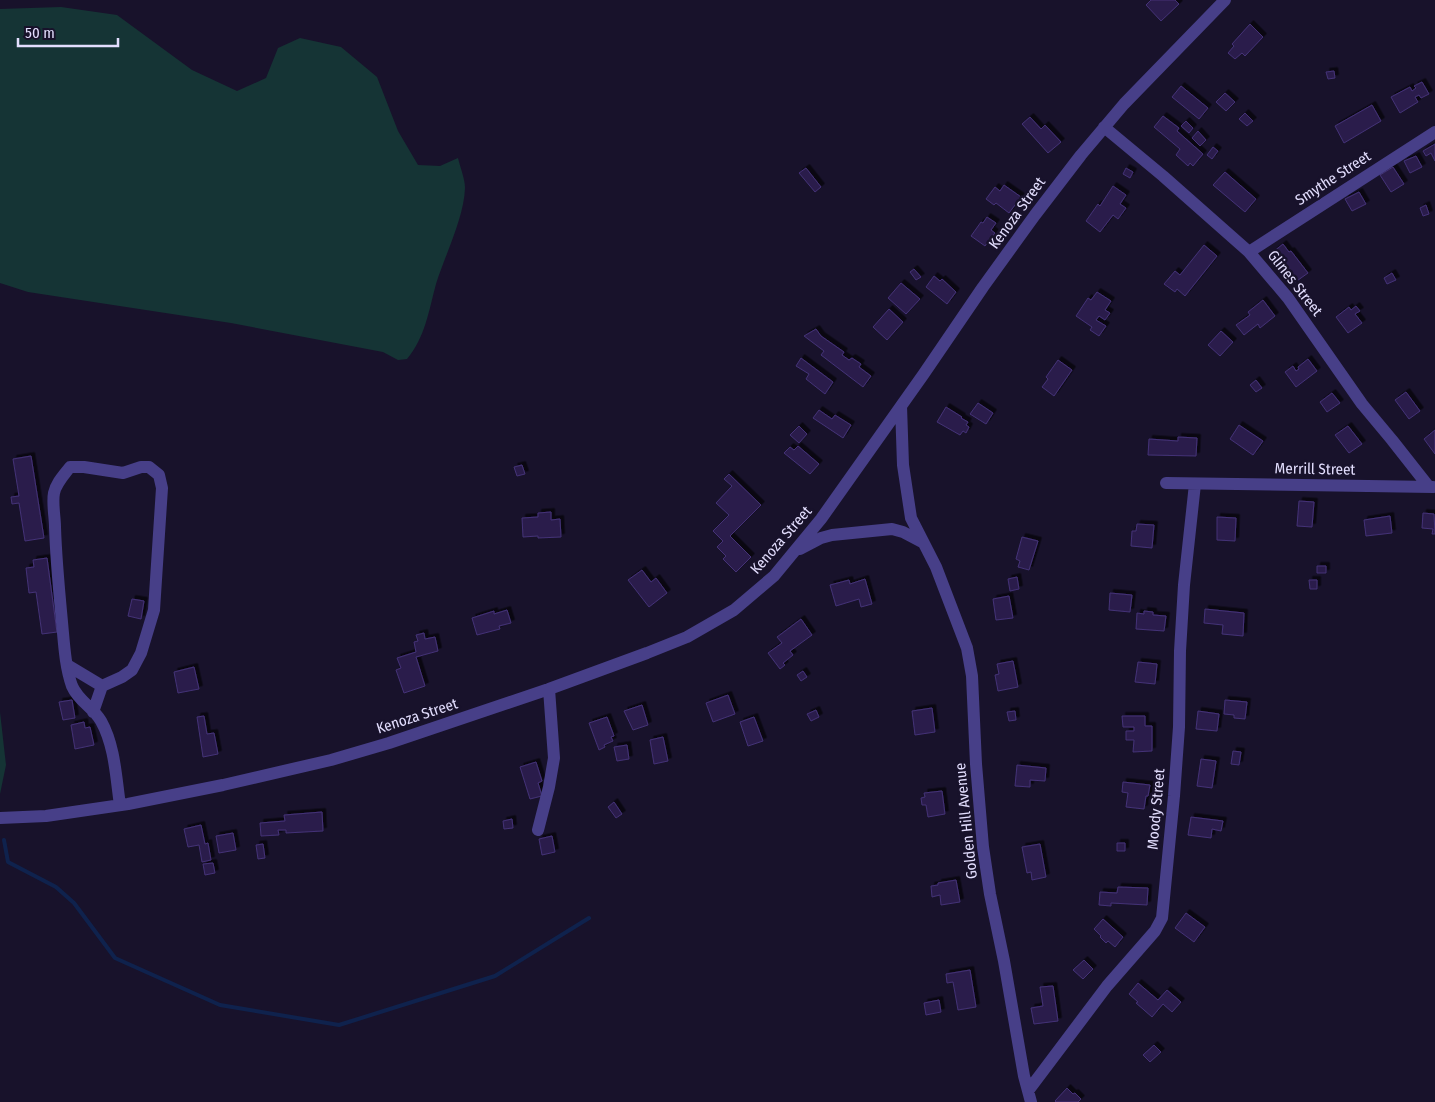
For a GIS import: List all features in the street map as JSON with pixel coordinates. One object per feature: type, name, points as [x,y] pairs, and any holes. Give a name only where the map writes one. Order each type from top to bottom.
[{"type":"street","name":"Kenoza Street","points":[[0,818],[46,816],[120,805],[223,785],[331,760],[389,743],[549,689],[647,653],[695,633],[734,610],[774,576],[821,519],[1035,215],[1104,127],[1157,68],[1225,0]]},
{"type":"street","name":"Glines Street","points":[[1104,127],[1249,252],[1302,317],[1362,404],[1432,487]]},
{"type":"street","name":"Smythe Street","points":[[1249,252],[1435,132]]},
{"type":"street","name":"Golden Hill Avenue","points":[[901,406],[903,465],[911,518],[936,567],[967,648],[972,676],[976,764],[990,894],[1029,1096]]},
{"type":"street","points":[[93,712],[102,686],[132,670],[141,653],[154,610],[162,488],[159,475],[149,467],[141,467],[123,473],[84,467],[70,467],[60,480],[54,494],[56,555],[66,665],[72,686],[80,699],[93,712],[100,719],[106,733],[113,758],[120,805]]},
{"type":"street","name":"Merrill Street","points":[[1166,483],[1432,487]]},
{"type":"street","name":"Moody Street","points":[[1029,1096],[1108,986],[1154,931],[1162,918],[1174,796],[1184,585],[1195,484]]},
{"type":"street","points":[[796,551],[821,538],[832,535],[892,529],[903,532],[922,542]]},
{"type":"street","points":[[66,665],[102,686]]},
{"type":"street","points":[[538,830],[554,758],[549,689]]},
{"type":"green space","points":[[61,7],[117,15],[192,70],[237,91],[266,78],[278,48],[300,38],[341,47],[377,77],[398,131],[418,165],[440,166],[458,158],[465,188],[461,212],[436,284],[422,333],[407,359],[398,360],[383,352],[231,323],[28,292],[0,283],[0,9]]},
{"type":"green space","points":[[0,712],[6,765],[0,794]]},
{"type":"building","points":[[1151,0],[1175,0],[1179,4],[1161,21],[1146,5]]},
{"type":"building","points":[[1250,24],[1263,37],[1245,56],[1242,53],[1235,59],[1228,53],[1234,46],[1232,44]]},
{"type":"building","points":[[1334,71],[1335,78],[1328,79],[1326,72]]},
{"type":"building","points":[[1422,82],[1429,94],[1421,98],[1419,95],[1415,97],[1418,102],[1400,113],[1391,97],[1410,87],[1412,91],[1416,88],[1414,86]]},
{"type":"building","points":[[1181,86],[1208,108],[1199,119],[1172,97]]},
{"type":"building","points":[[1225,93],[1235,102],[1226,111],[1216,102]]},
{"type":"building","points":[[1372,105],[1381,121],[1344,143],[1335,126]]},
{"type":"building","points":[[1245,113],[1253,121],[1247,126],[1239,119]]},
{"type":"building","points":[[1163,116],[1179,128],[1177,131],[1203,154],[1193,166],[1190,163],[1188,166],[1176,155],[1180,149],[1154,127]]},
{"type":"building","points":[[1030,117],[1041,129],[1045,125],[1061,142],[1048,153],[1022,124]]},
{"type":"building","points":[[1186,121],[1193,128],[1189,133],[1181,126]]},
{"type":"building","points":[[1198,131],[1206,140],[1200,146],[1192,138]]},
{"type":"building","points":[[1435,144],[1435,161],[1431,153],[1426,156],[1423,151]]},
{"type":"building","points":[[1213,147],[1218,151],[1212,159],[1207,155]]},
{"type":"building","points":[[1416,156],[1422,167],[1410,173],[1404,161]]},
{"type":"building","points":[[1393,167],[1404,184],[1391,192],[1380,175]]},
{"type":"building","points":[[806,168],[821,187],[815,192],[799,173]]},
{"type":"building","points":[[1126,168],[1133,172],[1130,178],[1123,174]]},
{"type":"building","points":[[1225,172],[1256,199],[1245,212],[1213,185]]},
{"type":"building","points":[[1004,185],[1021,197],[1009,213],[996,203],[994,205],[986,199],[995,187],[1000,191]]},
{"type":"building","points":[[1113,186],[1126,195],[1120,204],[1126,208],[1118,219],[1113,215],[1100,232],[1086,221],[1098,204],[1100,206]]},
{"type":"building","points":[[1359,192],[1366,204],[1352,211],[1345,199]]},
{"type":"building","points":[[1426,205],[1429,214],[1423,216],[1420,208]]},
{"type":"building","points":[[987,217],[996,223],[991,230],[995,233],[985,246],[971,236]]},
{"type":"building","points":[[1283,244],[1308,273],[1294,283],[1273,252]]},
{"type":"building","points":[[1204,245],[1217,256],[1185,296],[1177,289],[1175,292],[1164,284],[1175,271],[1180,275]]},
{"type":"building","points":[[914,269],[921,277],[916,280],[910,272]]},
{"type":"building","points":[[1392,273],[1396,280],[1387,284],[1384,278]]},
{"type":"building","points":[[934,276],[940,281],[942,279],[956,292],[947,304],[926,287]]},
{"type":"building","points":[[901,283],[920,299],[906,314],[888,298]]},
{"type":"building","points":[[1097,292],[1111,301],[1105,310],[1110,313],[1105,320],[1099,316],[1096,320],[1106,326],[1099,336],[1090,330],[1092,327],[1076,316],[1088,298],[1091,300]]},
{"type":"building","points":[[1263,300],[1275,316],[1260,328],[1258,324],[1244,335],[1236,325],[1250,315],[1248,312]]},
{"type":"building","points":[[1356,306],[1360,311],[1355,314],[1362,323],[1348,333],[1336,317],[1349,307],[1351,310]]},
{"type":"building","points":[[889,309],[903,322],[887,340],[873,327]]},
{"type":"building","points":[[816,329],[821,336],[844,352],[842,355],[849,360],[852,358],[861,364],[859,367],[871,376],[863,387],[821,355],[824,351],[804,336]]},
{"type":"building","points":[[1221,331],[1233,342],[1220,356],[1208,345]]},
{"type":"building","points":[[801,358],[833,382],[825,394],[806,379],[809,374],[796,366]]},
{"type":"building","points":[[1308,359],[1317,371],[1296,387],[1285,372],[1293,366],[1296,371]]},
{"type":"building","points":[[1058,360],[1072,370],[1054,396],[1042,387],[1048,379],[1046,377]]},
{"type":"building","points":[[1256,380],[1262,388],[1256,392],[1250,385]]},
{"type":"building","points":[[1406,392],[1420,411],[1409,419],[1395,400]]},
{"type":"building","points":[[1332,393],[1340,403],[1327,412],[1320,402]]},
{"type":"building","points":[[978,403],[993,413],[986,424],[970,414]]},
{"type":"building","points":[[946,407],[968,422],[966,425],[969,427],[966,433],[963,431],[960,435],[937,422]]},
{"type":"building","points":[[819,410],[832,419],[835,415],[851,425],[843,438],[813,418]]},
{"type":"building","points":[[1239,425],[1263,441],[1253,455],[1230,439]]},
{"type":"building","points":[[799,426],[807,434],[799,443],[790,435]]},
{"type":"building","points":[[1348,426],[1362,444],[1349,453],[1335,435]]},
{"type":"building","points":[[1435,430],[1435,454],[1424,439]]},
{"type":"building","points":[[1178,437],[1197,438],[1196,456],[1148,455],[1149,439],[1178,441]]},
{"type":"building","points":[[798,446],[819,464],[810,474],[784,453],[790,447],[794,450]]},
{"type":"building","points":[[31,456],[44,538],[25,541],[19,503],[12,504],[11,497],[19,496],[13,459]]},
{"type":"building","points":[[522,465],[525,474],[517,476],[514,467]]},
{"type":"building","points":[[729,474],[761,505],[730,536],[751,557],[736,572],[723,559],[726,556],[717,547],[723,541],[713,531],[729,515],[716,503],[732,486],[724,479]]},
{"type":"building","points":[[1299,501],[1314,502],[1312,527],[1297,526]]},
{"type":"building","points":[[551,512],[551,520],[560,519],[561,537],[523,537],[522,518],[538,517],[538,513]]},
{"type":"building","points":[[1423,513],[1434,514],[1435,534],[1432,534],[1433,529],[1422,528]]},
{"type":"building","points":[[1390,516],[1392,533],[1366,536],[1364,520]]},
{"type":"building","points":[[1217,517],[1236,518],[1235,541],[1217,540]]},
{"type":"building","points":[[1137,524],[1154,525],[1152,548],[1131,546],[1132,531],[1136,531]]},
{"type":"building","points":[[1022,537],[1038,541],[1029,570],[1018,567],[1020,561],[1016,559]]},
{"type":"building","points":[[47,558],[57,632],[42,634],[36,592],[29,593],[26,568],[34,567],[33,560]]},
{"type":"building","points":[[1317,566],[1326,566],[1326,573],[1317,573]]},
{"type":"building","points":[[642,570],[651,582],[656,578],[667,593],[649,607],[628,580]]},
{"type":"building","points":[[1017,577],[1019,589],[1010,591],[1008,579]]},
{"type":"building","points":[[865,579],[872,604],[861,607],[859,599],[836,606],[830,585],[849,580],[850,584]]},
{"type":"building","points":[[1309,580],[1317,580],[1317,589],[1310,589]]},
{"type":"building","points":[[1110,593],[1132,595],[1130,612],[1109,610]]},
{"type":"building","points":[[1009,596],[1013,618],[996,620],[993,599]]},
{"type":"building","points":[[132,599],[144,601],[141,619],[128,616]]},
{"type":"building","points":[[1205,609],[1244,613],[1243,636],[1222,634],[1223,625],[1204,623]]},
{"type":"building","points":[[507,610],[511,623],[499,626],[500,629],[477,635],[472,618],[494,611],[494,614]]},
{"type":"building","points":[[1144,611],[1153,612],[1153,615],[1166,616],[1164,631],[1136,629],[1137,613],[1144,614]]},
{"type":"building","points":[[801,619],[812,635],[790,651],[793,655],[783,663],[785,665],[780,669],[768,653],[782,643],[777,637]]},
{"type":"building","points":[[424,633],[425,639],[435,637],[438,651],[416,657],[425,686],[404,693],[396,670],[401,668],[397,658],[416,652],[414,642],[418,641],[416,635]]},
{"type":"building","points":[[1013,661],[1018,687],[998,691],[995,675],[999,674],[997,664]]},
{"type":"building","points":[[1138,662],[1157,664],[1155,684],[1135,682]]},
{"type":"building","points":[[194,667],[199,689],[178,693],[174,672]]},
{"type":"building","points":[[803,671],[807,677],[801,681],[797,675]]},
{"type":"building","points":[[728,695],[735,714],[713,722],[706,703]]},
{"type":"building","points":[[72,700],[75,718],[63,720],[59,702]]},
{"type":"building","points":[[1225,700],[1247,702],[1245,719],[1234,718],[1234,715],[1224,714]]},
{"type":"building","points":[[642,705],[648,725],[633,730],[624,711]]},
{"type":"building","points":[[932,708],[935,732],[915,735],[912,711]]},
{"type":"building","points":[[816,710],[819,717],[811,721],[807,714]]},
{"type":"building","points":[[1015,711],[1016,720],[1009,721],[1007,712]]},
{"type":"building","points":[[1198,711],[1219,714],[1217,731],[1196,729]]},
{"type":"building","points":[[204,716],[207,734],[214,733],[218,754],[203,757],[197,717]]},
{"type":"building","points":[[1122,716],[1145,716],[1145,726],[1152,726],[1152,751],[1133,752],[1134,740],[1126,740],[1126,731],[1134,731],[1134,727],[1123,727]]},
{"type":"building","points":[[607,717],[614,736],[611,737],[613,741],[604,745],[605,747],[599,750],[589,723]]},
{"type":"building","points":[[754,717],[763,741],[748,746],[740,722]]},
{"type":"building","points":[[84,722],[85,728],[90,727],[94,745],[75,749],[71,725]]},
{"type":"building","points":[[663,737],[668,761],[654,764],[650,740]]},
{"type":"building","points":[[627,745],[629,759],[617,761],[614,747]]},
{"type":"building","points":[[1233,751],[1241,752],[1239,765],[1231,764]]},
{"type":"building","points":[[1201,759],[1216,761],[1212,788],[1197,786]]},
{"type":"building","points":[[536,762],[542,781],[538,783],[542,796],[530,799],[520,767]]},
{"type":"building","points":[[1017,765],[1046,768],[1045,781],[1030,780],[1030,787],[1015,786]]},
{"type":"building","points":[[1123,782],[1150,785],[1144,809],[1126,807],[1128,793],[1122,792]]},
{"type":"building","points":[[942,791],[945,814],[928,817],[926,805],[922,805],[921,798],[925,797],[924,793]]},
{"type":"building","points":[[614,802],[622,814],[616,818],[608,807]]},
{"type":"building","points":[[322,812],[323,831],[286,833],[286,830],[278,830],[279,835],[261,836],[260,823],[285,821],[284,815]]},
{"type":"building","points":[[1191,817],[1223,821],[1221,831],[1212,829],[1211,838],[1188,835]]},
{"type":"building","points":[[512,819],[513,828],[504,829],[503,821]]},
{"type":"building","points":[[201,825],[205,844],[208,843],[211,860],[202,862],[199,845],[188,847],[184,829]]},
{"type":"building","points":[[233,833],[236,850],[219,853],[216,836]]},
{"type":"building","points":[[552,836],[555,852],[542,855],[539,839]]},
{"type":"building","points":[[1117,843],[1125,843],[1125,851],[1117,851]]},
{"type":"building","points":[[263,844],[265,858],[258,859],[256,845]]},
{"type":"building","points":[[1040,844],[1046,877],[1032,880],[1031,872],[1027,873],[1022,847]]},
{"type":"building","points":[[213,863],[215,873],[205,875],[203,864]]},
{"type":"building","points":[[956,880],[960,902],[941,905],[940,895],[932,897],[931,886]]},
{"type":"building","points":[[1118,887],[1148,888],[1147,905],[1111,903],[1111,906],[1099,905],[1100,892],[1117,893]]},
{"type":"building","points":[[1186,913],[1205,927],[1194,942],[1175,928]]},
{"type":"building","points":[[1103,919],[1123,937],[1115,947],[1108,941],[1106,943],[1094,929]]},
{"type":"building","points":[[1084,960],[1093,969],[1083,979],[1073,970]]},
{"type":"building","points":[[970,970],[976,1007],[958,1010],[953,982],[947,983],[946,974]]},
{"type":"building","points":[[1138,983],[1158,1000],[1167,990],[1181,1002],[1172,1012],[1163,1004],[1152,1017],[1129,994]]},
{"type":"building","points":[[1053,986],[1058,1021],[1034,1024],[1031,1008],[1043,1006],[1040,987]]},
{"type":"building","points":[[939,1000],[941,1012],[926,1015],[924,1003]]},
{"type":"building","points":[[1154,1045],[1161,1052],[1150,1062],[1143,1055]]},
{"type":"building","points":[[1067,1088],[1081,1099],[1078,1102],[1056,1102],[1055,1101]]},
{"type":"waterway","points":[[4,840],[8,862],[56,887],[74,903],[115,958],[220,1005],[339,1025],[495,976],[589,918]]}]
